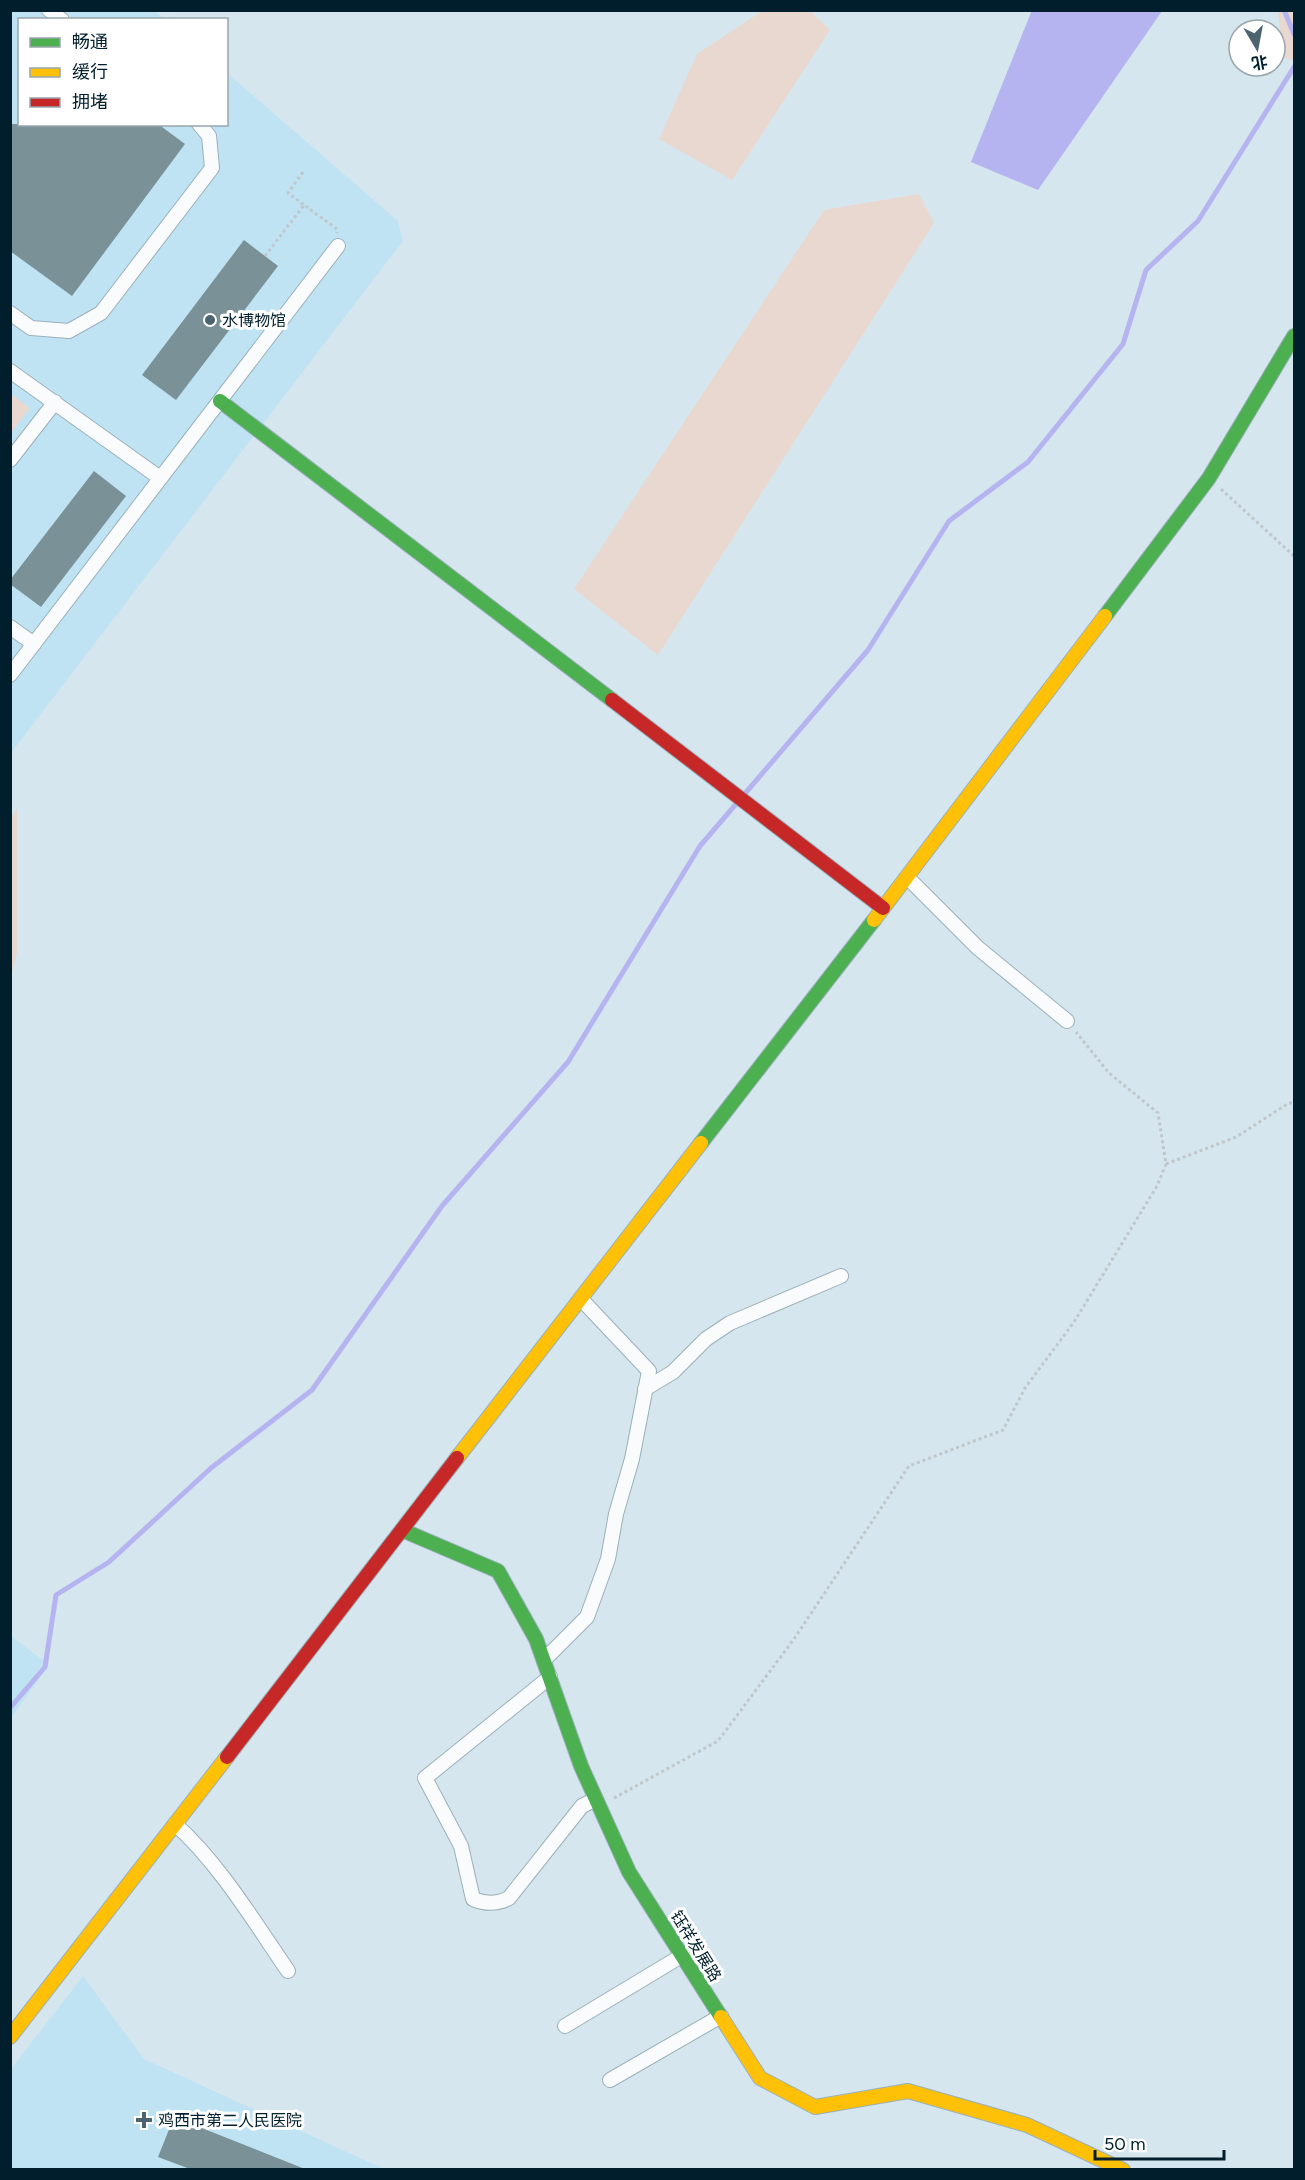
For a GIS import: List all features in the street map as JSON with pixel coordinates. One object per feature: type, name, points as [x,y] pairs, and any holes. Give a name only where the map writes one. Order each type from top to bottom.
[{"type":"street","points":[[10,313],[31,328],[69,331],[101,313],[212,168],[209,136],[201,126]]},
{"type":"street","points":[[10,675],[338,246]]},
{"type":"street","points":[[10,2037],[907,877],[1209,478],[1294,336]]},
{"type":"street","points":[[10,371],[160,478]]},
{"type":"street","points":[[220,401],[883,908]]},
{"type":"street","points":[[10,460],[55,402]]},
{"type":"street","points":[[10,627],[34,644]]},
{"type":"street","points":[[907,877],[978,948],[1067,1021]]},
{"type":"street","points":[[645,1389],[673,1372],[706,1339],[730,1323],[841,1276]]},
{"type":"street","points":[[544,1660],[587,1617],[609,1559],[616,1514],[632,1459],[649,1371],[580,1299]]},
{"type":"street","name":"钰祥发展路","points":[[402,1530],[498,1571],[536,1639],[581,1766],[629,1872],[760,2078],[815,2107],[908,2091],[1027,2125],[1123,2169]]},
{"type":"street","points":[[550,1677],[425,1778],[461,1846],[473,1899],[480,1902],[501,1902],[508,1898],[582,1806],[598,1802]]},
{"type":"street","points":[[175,1824],[189,1837],[239,1900],[288,1971]]},
{"type":"street","points":[[565,2026],[683,1956]]},
{"type":"street","points":[[610,2080],[721,2016]]},
{"type":"path","points":[[303,172],[288,194],[337,229],[338,246]]},
{"type":"path","points":[[265,256],[304,205]]},
{"type":"path","points":[[1209,478],[1294,556]]},
{"type":"path","points":[[598,1802],[718,1742],[794,1639],[909,1466],[1003,1430],[1025,1388],[1074,1322],[1157,1186],[1166,1164],[1158,1113],[1109,1073],[1067,1021]]},
{"type":"path","points":[[1166,1164],[1236,1137],[1288,1103],[1294,1103]]},
{"type":"shaded area","points":[[11,11],[154,11],[164,18],[18,18],[18,126],[228,126],[228,74],[398,221],[403,241],[11,753]]},
{"type":"shaded area","points":[[762,11],[810,11],[830,30],[732,180],[659,139],[697,54]]},
{"type":"shaded area","points":[[1278,11],[1294,11],[1294,61],[1287,58],[1287,18],[1279,18]]},
{"type":"shaded area","points":[[919,194],[934,223],[658,655],[574,589],[824,210]]},
{"type":"shaded area","points":[[11,394],[30,408],[11,433]]},
{"type":"shaded area","points":[[17,809],[17,952],[11,978],[10,818]]},
{"type":"shaded area","points":[[11,1636],[49,1665],[11,1718]]},
{"type":"shaded area","name":"鸡西市第二人民医院","points":[[83,1976],[144,2059],[384,2169],[11,2169],[10,2070]]},
{"type":"water","points":[[1032,10],[1162,11],[1038,190],[971,162]]},
{"type":"building","points":[[10,124],[18,124],[18,126],[161,126],[185,144],[72,296],[10,251]]},
{"type":"building","name":"水博物馆","points":[[244,240],[278,266],[176,400],[142,375]]},
{"type":"building","points":[[94,471],[126,496],[41,607],[10,584],[10,580]]},
{"type":"building","points":[[174,2117],[305,2169],[190,2169],[158,2157]]},
{"type":"waterway","points":[[1284,10],[1294,34]]},
{"type":"waterway","points":[[10,1708],[45,1667],[56,1595],[109,1562],[211,1468],[312,1390],[442,1206],[568,1062],[700,846],[868,650],[949,521],[1028,462],[1123,344],[1146,270],[1198,221],[1294,67]]},
{"type":"traffic: fast","points":[[1105,616],[1209,478],[1294,336]]},
{"type":"traffic: fast","points":[[220,401],[612,700]]},
{"type":"traffic: fast","points":[[701,1143],[874,920]]},
{"type":"traffic: fast","points":[[402,1530],[498,1571],[536,1639],[581,1766],[629,1872],[721,2017]]},
{"type":"traffic: slow","points":[[874,920],[1105,616]]},
{"type":"traffic: slow","points":[[457,1458],[701,1143]]},
{"type":"traffic: slow","points":[[10,2037],[227,1757]]},
{"type":"traffic: slow","points":[[721,2017],[760,2078],[815,2107],[908,2091],[1027,2125],[1123,2170]]},
{"type":"traffic: jam","points":[[612,700],[883,908]]},
{"type":"traffic: jam","points":[[227,1757],[457,1458]]},
{"type":"place","name":"水博物馆","points":[[210,320]]},
{"type":"place","name":"鸡西市第二人民医院","points":[[144,2120]]}]
